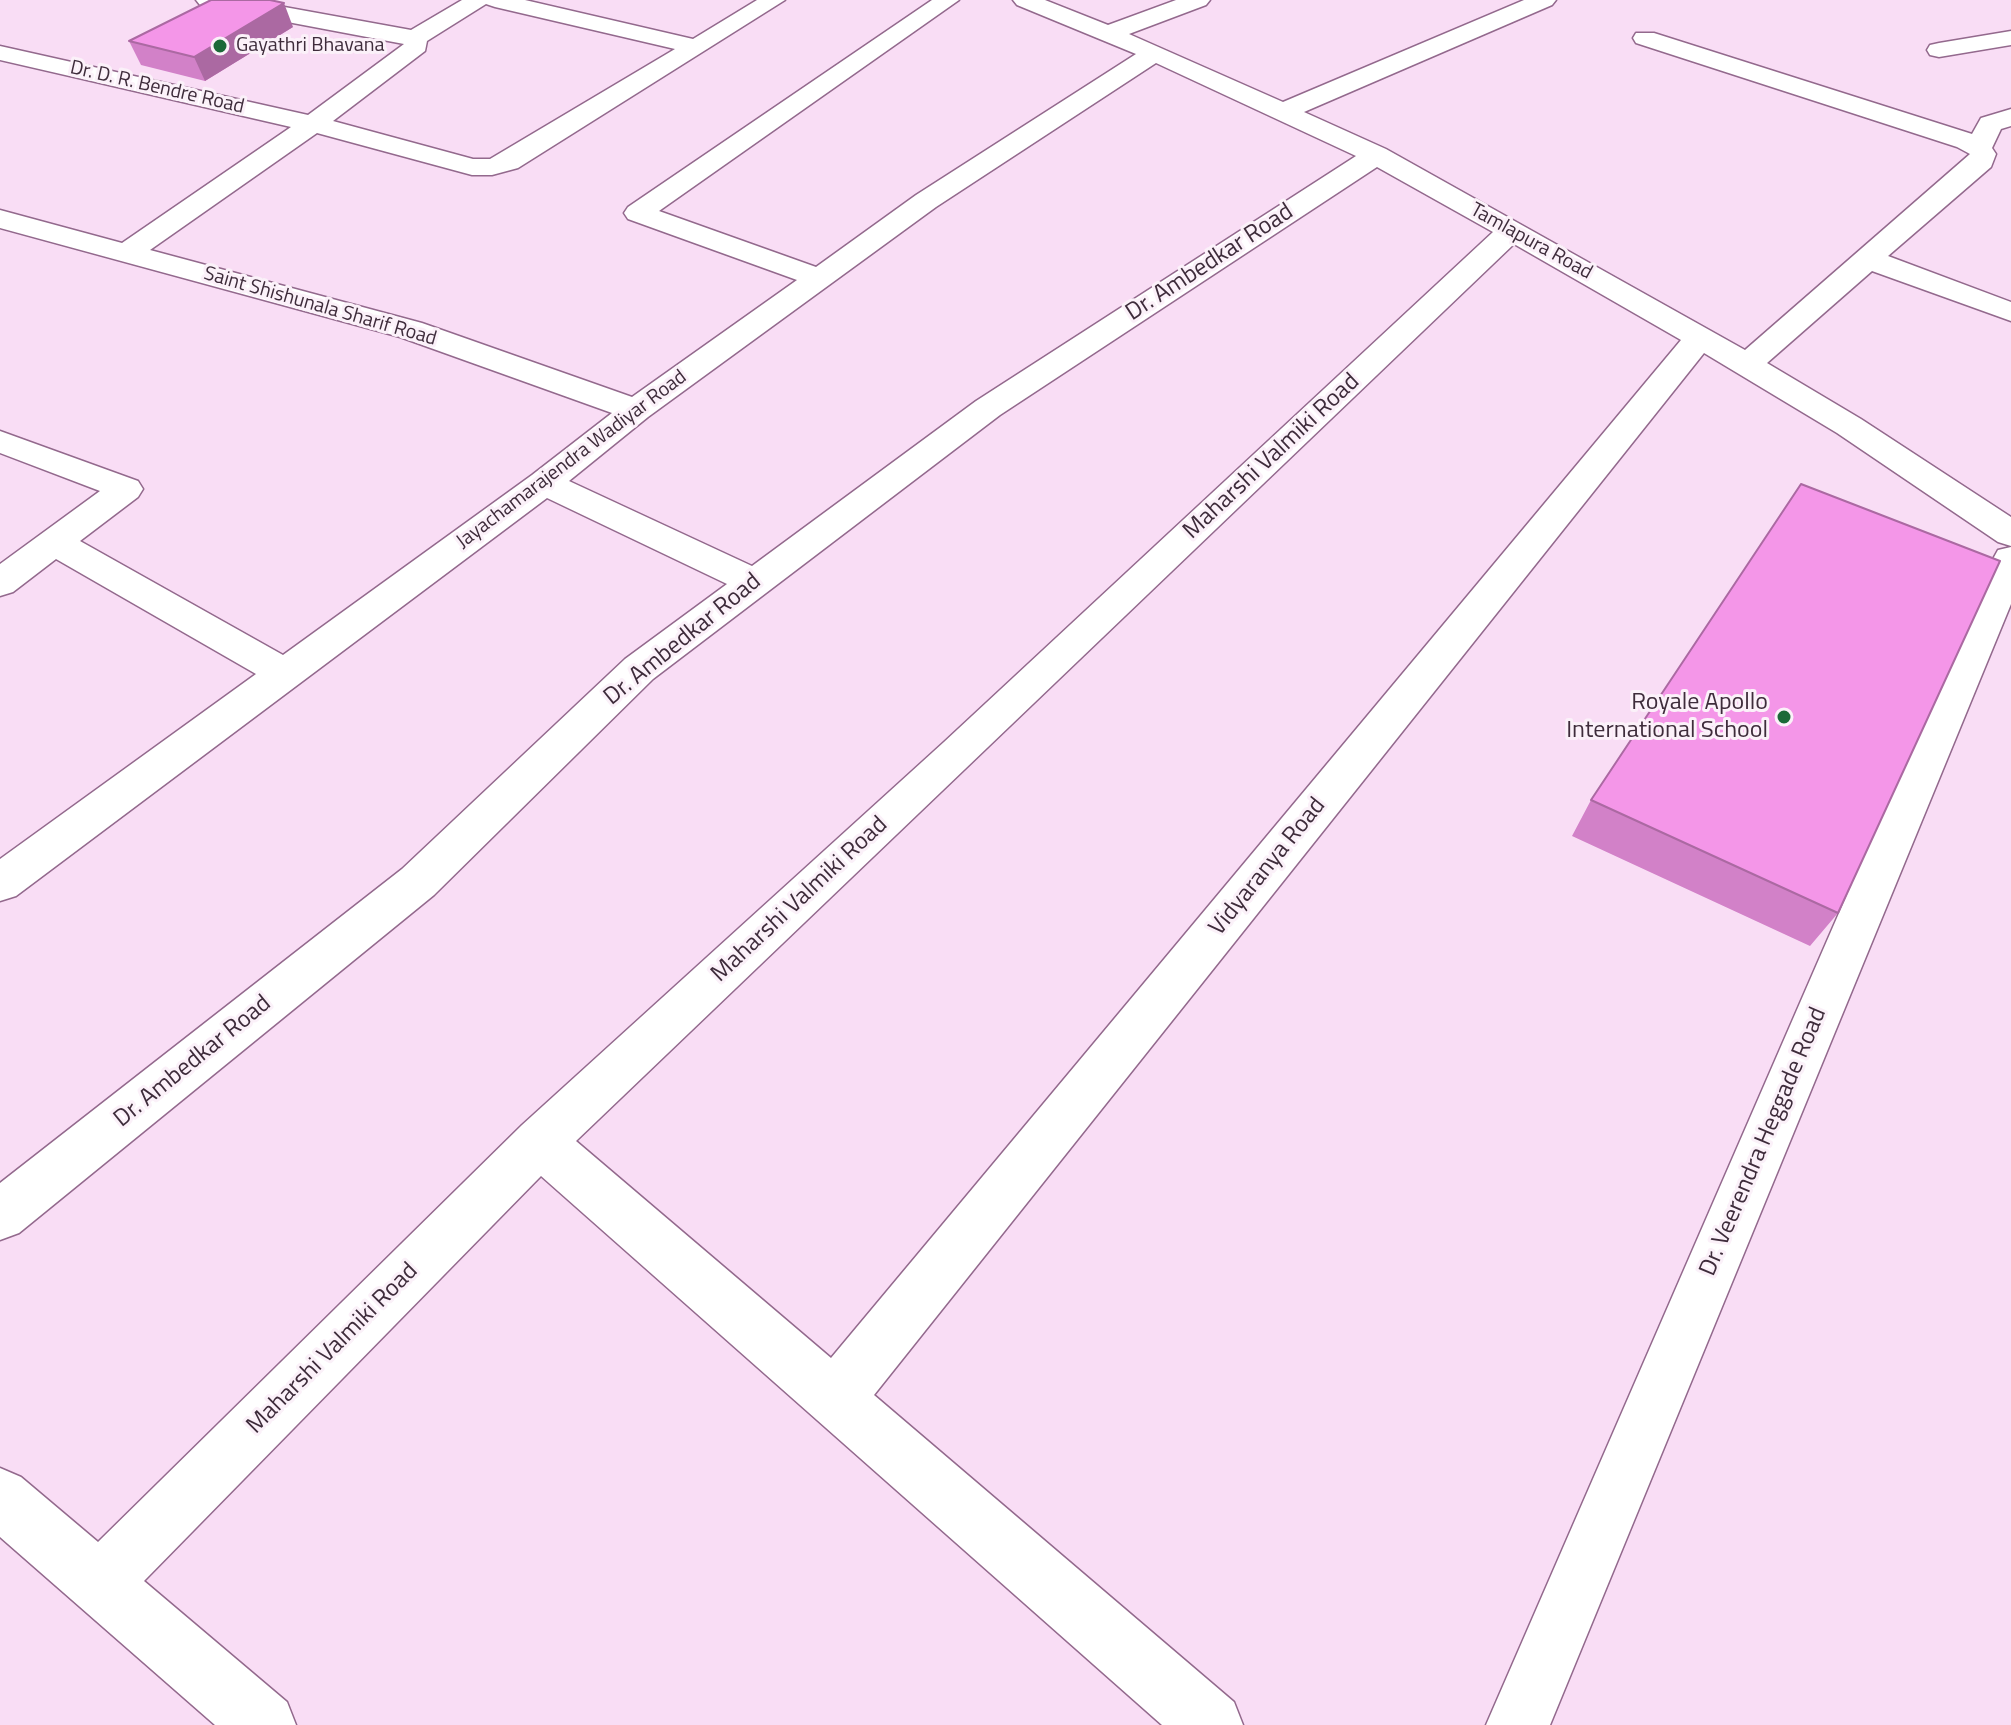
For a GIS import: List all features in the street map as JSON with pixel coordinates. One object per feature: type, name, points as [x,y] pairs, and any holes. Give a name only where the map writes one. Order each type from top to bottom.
[{"type":"street","points":[[208,0],[415,38],[478,0]]},
{"type":"street","points":[[495,0],[697,47]]},
{"type":"street","name":"Dr. D. R. Bendre Road","points":[[0,53],[313,124],[472,167],[492,167],[508,162],[773,0]]},
{"type":"street","points":[[819,278],[638,213],[947,0]]},
{"type":"street","name":"Tamlapura Road","points":[[1025,0],[1155,53],[1376,155],[1747,364],[1849,426],[2011,534]]},
{"type":"street","points":[[1106,34],[1198,0]]},
{"type":"street","points":[[1285,111],[1544,0]]},
{"type":"street","points":[[127,253],[313,124],[416,46],[415,38]]},
{"type":"street","points":[[1645,38],[1979,148],[1983,154],[1981,161],[1747,364]]},
{"type":"street","points":[[1939,50],[2011,38]]},
{"type":"street","name":"Jayachamarajendra Wadiyar Road","points":[[0,883],[544,483],[636,410],[926,201],[1155,53]]},
{"type":"street","points":[[1979,148],[1990,124],[2011,117]]},
{"type":"street","name":"Dr. Ambedkar Road","points":[[0,1215],[418,882],[639,669],[988,408],[1376,155]]},
{"type":"street","name":"Saint Shishunala Sharif Road","points":[[0,219],[411,330],[636,410]]},
{"type":"street","name":"Maharshi Valmiki Road","points":[[101,1582],[540,1142],[959,753],[1511,231]]},
{"type":"street","points":[[1868,259],[2011,312]]},
{"type":"street","name":"Vidyaranya Road","points":[[835,1398],[1700,337]]},
{"type":"street","points":[[0,441],[126,489],[57,544],[0,583]]},
{"type":"street","points":[[544,483],[754,582]]},
{"type":"street","points":[[57,544],[286,674]]},
{"type":"street","name":"Dr. Veerendra Heggade Road","points":[[1518,1725],[2011,559]]},
{"type":"street","points":[[540,1142],[1211,1725]]},
{"type":"street","points":[[0,1498],[264,1725]]},
{"type":"building","points":[[211,0],[270,0],[284,3],[194,57],[129,41]]},
{"type":"building","name":"Royale Apollo International School","points":[[1801,484],[2000,561],[1838,913],[1591,800]]},
{"type":"place","name":"Gayathri Bhavana","points":[[220,46]]},
{"type":"place","name":"Royale Apollo International School","points":[[1784,717]]}]
